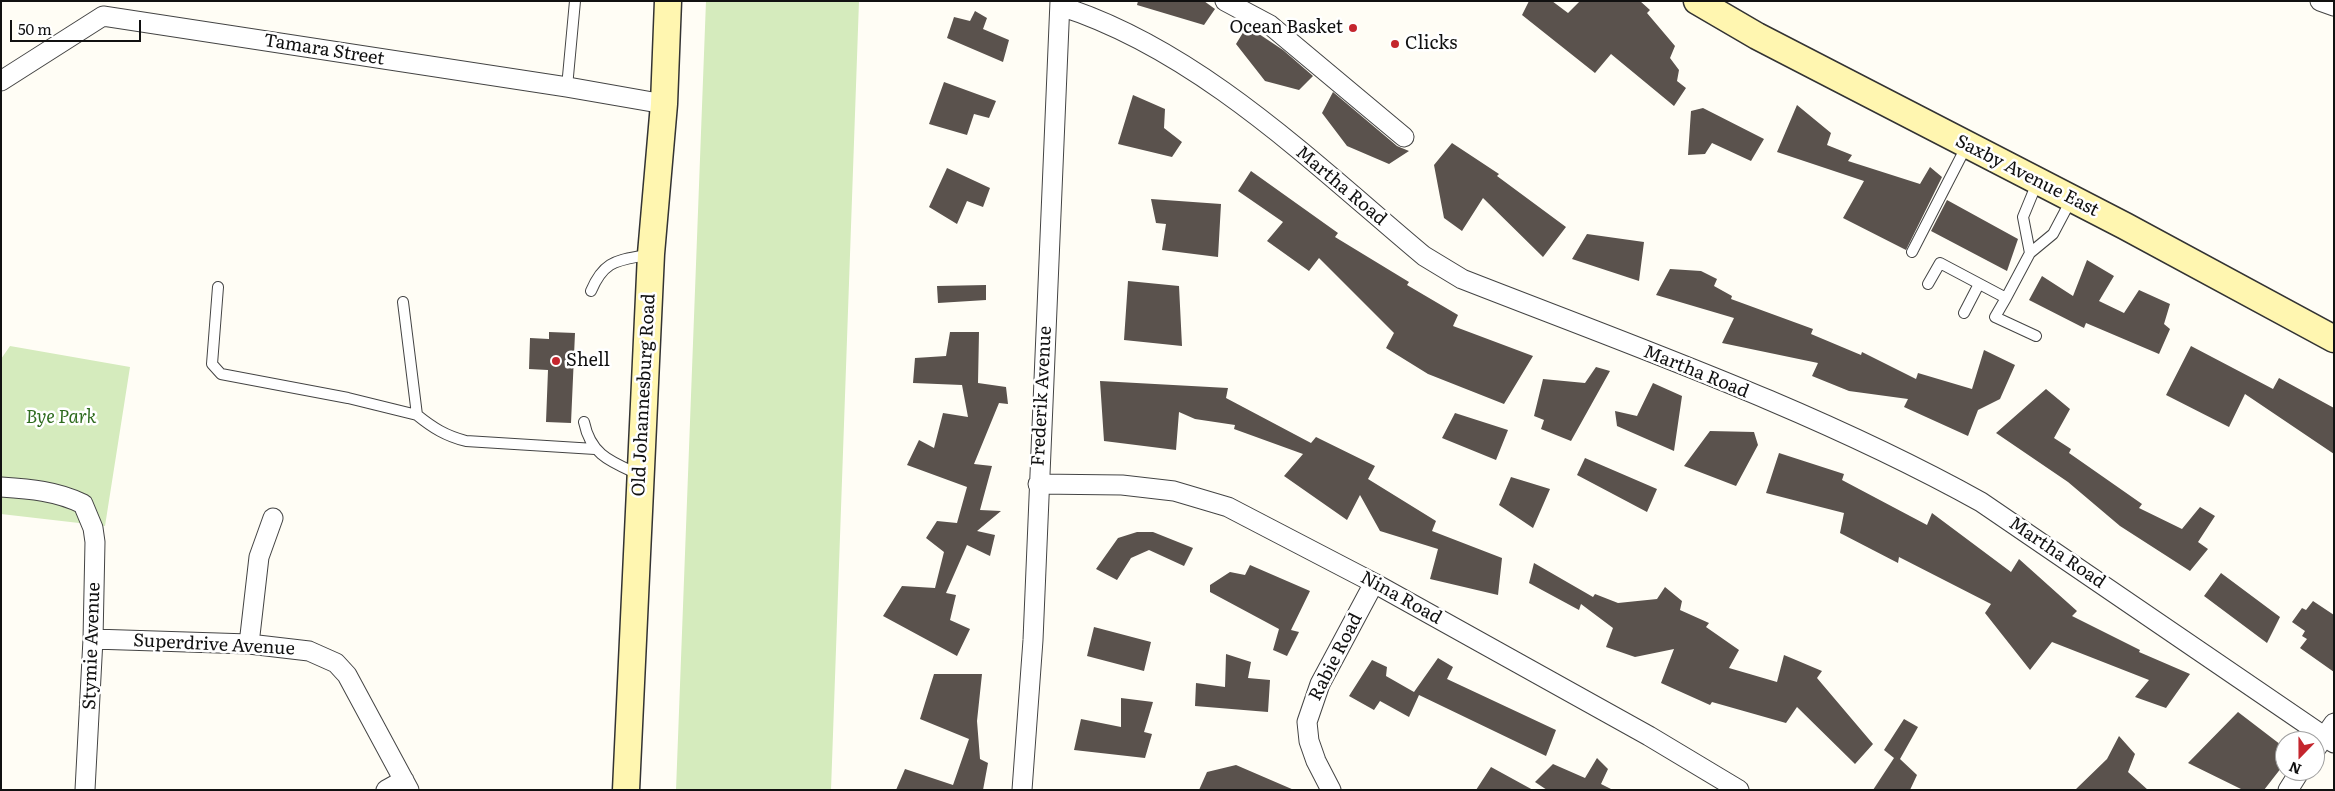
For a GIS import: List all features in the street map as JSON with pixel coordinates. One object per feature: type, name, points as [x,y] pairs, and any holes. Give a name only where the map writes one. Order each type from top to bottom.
[{"type":"main road","name":"Old Johannesburg Road","points":[[626,790],[651,254],[664,104],[668,1]]},
{"type":"main road","name":"Saxby Avenue East","points":[[1698,1],[1717,7],[1757,36],[2334,339]]},
{"type":"street","points":[[1224,1],[1270,25],[1404,137]]},
{"type":"street","points":[[2320,1],[2334,6]]},
{"type":"street","name":"Frederik Avenue","points":[[1022,790],[1033,640],[1038,484],[1060,4]]},
{"type":"street","name":"Martha Road","points":[[1060,4],[1098,20],[1141,42],[1228,93],[1424,256],[1445,271],[1462,280],[1787,409],[1927,472],[1981,502],[2327,738]]},
{"type":"street","name":"Tamara Street","points":[[1,81],[98,9],[664,104]]},
{"type":"street","name":"Nina Road","points":[[1038,484],[1122,485],[1174,491],[1213,501],[1374,583],[1649,736],[1739,790]]},
{"type":"street","name":"Stymie Avenue","points":[[1,487],[44,491],[83,504],[93,528],[96,542],[85,790]]},
{"type":"street","points":[[249,644],[259,557],[273,518]]},
{"type":"street","name":"Rabie Road","points":[[1331,790],[1316,761],[1309,741],[1307,722],[1320,684],[1374,583]]},
{"type":"street","name":"Superdrive Avenue","points":[[93,639],[249,644],[309,651],[336,663],[347,675],[407,785]]},
{"type":"street","points":[[386,790],[407,785]]},
{"type":"lane","points":[[567,87],[575,1]]},
{"type":"lane","points":[[1912,252],[1967,145]]},
{"type":"lane","points":[[2030,253],[2022,217],[2037,183]]},
{"type":"lane","points":[[2036,336],[1996,317],[2030,253],[2053,234],[2071,200]]},
{"type":"lane","points":[[591,291],[598,274],[611,263],[651,254]]},
{"type":"lane","points":[[1928,284],[1940,263],[2006,298]]},
{"type":"lane","points":[[1964,313],[1979,284]]},
{"type":"lane","points":[[218,288],[212,364],[221,374],[348,398],[417,416],[443,433],[466,441],[595,449]]},
{"type":"lane","points":[[403,302],[417,416]]},
{"type":"lane","points":[[584,422],[587,438],[604,458],[641,476]]},
{"type":"green space","points":[[706,1],[859,1],[831,790],[676,790]]},
{"type":"green space","name":"Bye Park","points":[[10,346],[130,367],[105,526],[1,514],[1,359]]},
{"type":"building","points":[[1138,1],[1204,1],[1215,9],[1204,25],[1137,5]]},
{"type":"building","points":[[1529,1],[1552,1],[1568,13],[1580,1],[1640,1],[1650,10],[1647,13],[1675,46],[1670,58],[1679,70],[1677,81],[1686,88],[1674,106],[1611,54],[1595,73],[1522,15]]},
{"type":"building","points":[[975,11],[987,18],[983,29],[1009,40],[1003,62],[947,38],[954,17],[970,21]]},
{"type":"building","points":[[1247,26],[1283,50],[1313,76],[1299,90],[1265,81],[1236,44]]},
{"type":"building","points":[[944,82],[996,101],[989,118],[974,114],[967,135],[929,124]]},
{"type":"building","points":[[1333,92],[1397,146],[1409,151],[1389,164],[1347,146],[1322,113]]},
{"type":"building","points":[[1133,95],[1165,109],[1164,128],[1182,142],[1172,157],[1118,144]]},
{"type":"building","points":[[1797,105],[1831,133],[1827,145],[1852,155],[1848,161],[1920,184],[1930,167],[1942,177],[1906,250],[1843,218],[1864,181],[1777,152]]},
{"type":"building","points":[[1703,108],[1764,139],[1751,161],[1712,143],[1705,154],[1688,155],[1691,111]]},
{"type":"building","points":[[1452,143],[1499,174],[1497,176],[1566,227],[1543,257],[1483,198],[1462,231],[1444,218],[1434,165]]},
{"type":"building","points":[[947,168],[990,188],[983,207],[967,201],[957,224],[929,207]]},
{"type":"building","points":[[1251,171],[1338,233],[1335,237],[1409,282],[1407,285],[1458,315],[1453,326],[1533,356],[1504,404],[1428,374],[1386,348],[1394,333],[1319,258],[1309,271],[1267,241],[1283,222],[1238,191]]},
{"type":"building","points":[[1151,199],[1221,204],[1218,257],[1162,250],[1166,224],[1156,223]]},
{"type":"building","points":[[1947,200],[2018,239],[2007,271],[1931,231]]},
{"type":"building","points":[[1587,234],[1644,242],[1639,281],[1572,259]]},
{"type":"building","points":[[2087,260],[2114,276],[2099,301],[2124,313],[2139,290],[2170,304],[2164,324],[2170,329],[2159,354],[2086,323],[2084,328],[2029,300],[2042,276],[2073,296]]},
{"type":"building","points":[[1670,269],[1701,271],[1717,279],[1714,286],[1732,296],[1731,299],[1813,329],[1811,334],[1861,355],[1862,352],[1916,379],[1918,373],[1972,389],[1984,350],[2015,365],[2000,399],[1978,410],[1968,436],[1904,407],[1908,399],[1849,391],[1812,376],[1818,363],[1722,343],[1734,318],[1656,295]]},
{"type":"building","points":[[1128,281],[1179,286],[1182,346],[1124,340]]},
{"type":"building","points":[[986,285],[986,300],[938,303],[937,286]]},
{"type":"building","points":[[549,332],[575,333],[571,423],[546,422],[548,370],[529,369],[530,338],[549,339]]},
{"type":"building","points":[[950,332],[979,332],[978,383],[1006,387],[1008,404],[999,403],[974,464],[992,466],[980,510],[1001,511],[977,531],[995,535],[990,556],[967,545],[946,593],[956,595],[950,620],[970,629],[957,656],[883,616],[902,586],[935,588],[944,552],[926,538],[937,521],[957,523],[967,487],[907,465],[919,440],[934,448],[943,413],[968,417],[962,385],[913,383],[915,358],[946,356]]},
{"type":"building","points":[[2191,346],[2273,389],[2279,378],[2334,408],[2334,454],[2245,394],[2229,427],[2166,395]]},
{"type":"building","points":[[1596,367],[1610,371],[1571,441],[1541,429],[1544,420],[1534,416],[1543,379],[1585,383]]},
{"type":"building","points":[[1100,381],[1228,388],[1226,398],[1311,443],[1316,437],[1375,466],[1368,479],[1436,521],[1432,531],[1502,558],[1498,595],[1430,579],[1438,549],[1380,531],[1360,495],[1347,520],[1284,476],[1303,454],[1234,429],[1235,425],[1195,419],[1179,412],[1176,450],[1104,441]]},
{"type":"building","points":[[1653,383],[1682,396],[1674,451],[1617,426],[1615,411],[1637,416]]},
{"type":"building","points":[[2046,389],[2070,409],[2054,438],[2071,449],[2069,453],[2142,504],[2139,508],[2182,529],[2200,507],[2215,516],[2198,542],[2208,549],[2190,571],[2120,526],[2068,482],[1996,433]]},
{"type":"building","points":[[1455,413],[1508,430],[1496,460],[1442,438]]},
{"type":"building","points":[[1710,431],[1754,432],[1758,445],[1736,486],[1684,466]]},
{"type":"building","points":[[1779,453],[1844,474],[1842,480],[1927,525],[1932,513],[2011,572],[2019,559],[2077,611],[2072,616],[2140,650],[2139,652],[2190,674],[2166,708],[2135,697],[2149,680],[2052,642],[2030,670],[1985,613],[1991,604],[1899,557],[1898,563],[1840,533],[1844,513],[1766,493]]},
{"type":"building","points":[[1585,458],[1657,489],[1647,512],[1577,475]]},
{"type":"building","points":[[1511,477],[1550,489],[1533,528],[1499,505]]},
{"type":"building","points":[[1137,532],[1153,532],[1193,548],[1184,566],[1149,550],[1131,558],[1117,580],[1096,569],[1118,538]]},
{"type":"building","points":[[1534,563],[1593,597],[1595,594],[1618,603],[1657,599],[1665,587],[1682,601],[1680,610],[1709,623],[1706,627],[1739,650],[1729,668],[1777,682],[1784,655],[1822,671],[1817,678],[1873,744],[1855,764],[1797,707],[1786,723],[1712,702],[1710,705],[1661,683],[1674,649],[1635,657],[1606,647],[1613,628],[1581,604],[1579,610],[1529,583]]},
{"type":"building","points":[[1250,565],[1310,591],[1291,630],[1299,632],[1287,656],[1273,650],[1279,629],[1210,592],[1210,585],[1230,572],[1245,575]]},
{"type":"building","points":[[2221,573],[2280,617],[2267,643],[2204,596]]},
{"type":"building","points":[[2313,601],[2334,615],[2334,672],[2300,648],[2307,639],[2302,636],[2305,631],[2292,622],[2302,608],[2306,610]]},
{"type":"building","points":[[1094,627],[1151,642],[1144,671],[1087,656]]},
{"type":"building","points":[[1226,654],[1251,662],[1248,678],[1270,680],[1268,712],[1195,706],[1196,683],[1225,687]]},
{"type":"building","points":[[1438,658],[1453,667],[1447,679],[1556,730],[1546,756],[1419,695],[1409,717],[1380,701],[1374,710],[1349,696],[1372,660],[1387,667],[1386,676],[1414,692]]},
{"type":"building","points":[[934,674],[982,674],[977,721],[980,759],[988,763],[983,790],[896,790],[905,769],[953,785],[969,739],[920,719]]},
{"type":"building","points":[[1121,698],[1153,702],[1144,732],[1152,734],[1145,758],[1074,750],[1081,719],[1121,727]]},
{"type":"building","points":[[2238,712],[2275,740],[2275,776],[2264,790],[2243,790],[2188,763]]},
{"type":"building","points":[[1904,719],[1918,727],[1900,759],[1917,775],[1910,790],[1873,790],[1894,758],[1884,750]]},
{"type":"building","points":[[2119,736],[2135,754],[2128,772],[2148,790],[2075,790],[2107,759]]},
{"type":"building","points":[[1597,758],[1608,769],[1601,784],[1613,790],[1547,790],[1535,782],[1553,764],[1585,778]]},
{"type":"building","points":[[1236,765],[1294,790],[1199,790],[1207,772]]},
{"type":"building","points":[[1491,767],[1533,790],[1476,790]]},
{"type":"place","name":"Ocean Basket","points":[[1353,28]]},
{"type":"place","name":"Clicks","points":[[1395,44]]},
{"type":"place","name":"Shell","points":[[556,361]]}]
